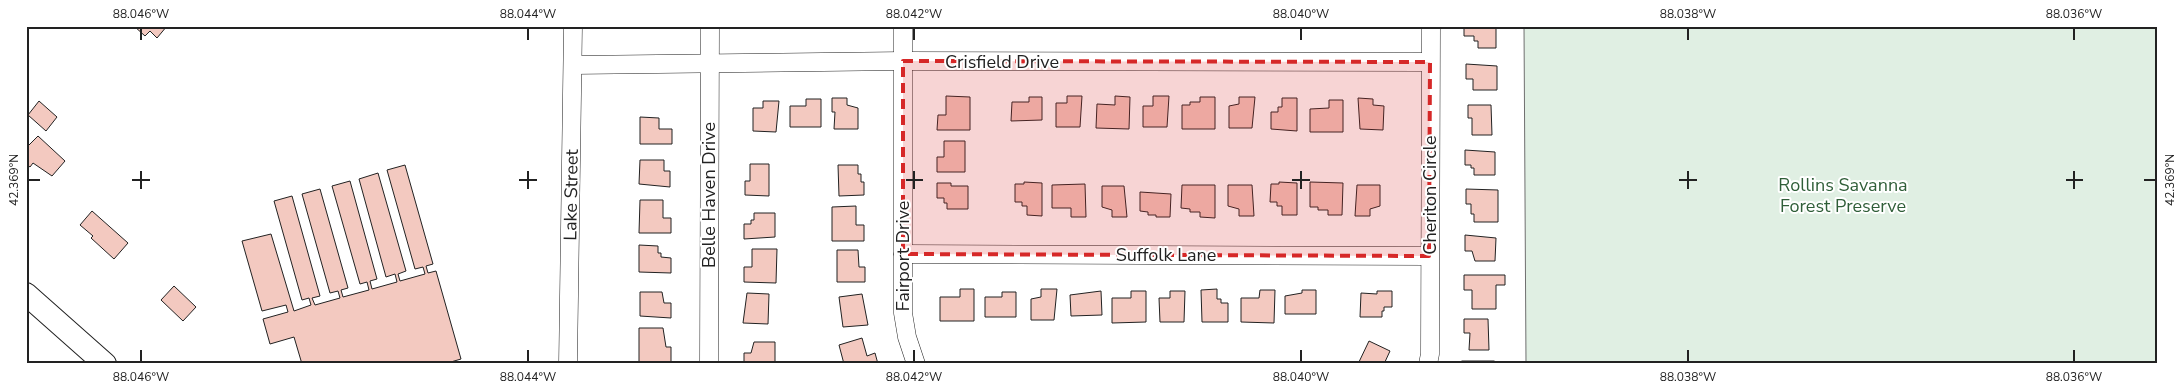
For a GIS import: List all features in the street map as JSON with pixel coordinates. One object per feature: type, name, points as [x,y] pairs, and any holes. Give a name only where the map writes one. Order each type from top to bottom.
[{"type":"main road","points":[[26,294],[105,364]]},
{"type":"street","name":"Lake Street","points":[[568,364],[573,26]]},
{"type":"street","name":"Belle Haven Drive","points":[[709,364],[710,26]]},
{"type":"street","name":"Fairport Drive","points":[[903,26],[903,313],[906,336],[916,364]]},
{"type":"street","name":"Cheriton Circle","points":[[1428,364],[1430,354],[1431,26]]},
{"type":"street","name":"Crisfield Drive","points":[[573,65],[903,62],[1430,62]]},
{"type":"street","name":"Suffolk Lane","points":[[903,254],[1429,256]]},
{"type":"highlighted area","points":[[903,61],[1430,62],[1429,256],[903,254]]},
{"type":"green space","name":"Rollins Savanna Forest Preserve","points":[[1524,26],[2158,26],[2158,364],[1526,364]]},
{"type":"building","points":[[134,26],[167,26],[157,38],[150,31],[145,36]]},
{"type":"building","points":[[1464,26],[1496,26],[1496,48],[1478,48],[1478,41],[1474,41],[1474,36],[1464,36]]},
{"type":"building","points":[[1466,64],[1497,66],[1497,90],[1473,90],[1473,79],[1466,79]]},
{"type":"building","points":[[946,96],[970,97],[970,130],[937,130],[938,115],[946,115]]},
{"type":"building","points":[[1067,96],[1082,96],[1080,127],[1056,127],[1056,103],[1067,103]]},
{"type":"building","points":[[1115,96],[1130,97],[1129,129],[1096,128],[1097,104],[1115,105]]},
{"type":"building","points":[[1153,96],[1169,96],[1167,127],[1143,127],[1143,106],[1153,106]]},
{"type":"building","points":[[1029,97],[1042,97],[1042,120],[1011,121],[1012,102],[1029,102]]},
{"type":"building","points":[[1200,97],[1215,97],[1215,129],[1182,129],[1182,105],[1190,105],[1190,102],[1200,102]]},
{"type":"building","points":[[1239,97],[1255,97],[1252,128],[1229,128],[1229,106],[1239,104]]},
{"type":"building","points":[[832,98],[847,98],[847,105],[858,108],[858,129],[834,129],[835,112],[832,112]]},
{"type":"building","points":[[1282,98],[1297,98],[1297,131],[1271,129],[1271,112],[1278,112],[1278,107],[1282,107]]},
{"type":"building","points":[[1358,98],[1373,99],[1373,105],[1384,106],[1383,130],[1360,129]]},
{"type":"building","points":[[806,99],[821,99],[821,127],[790,127],[790,106],[806,106]]},
{"type":"building","points":[[1329,100],[1343,100],[1343,132],[1310,132],[1310,109],[1329,108]]},
{"type":"building","points":[[39,101],[57,117],[46,131],[28,115]]},
{"type":"building","points":[[763,101],[779,101],[776,132],[753,131],[753,108],[763,108]]},
{"type":"building","points":[[1468,105],[1491,105],[1492,135],[1472,135],[1472,118],[1468,118]]},
{"type":"building","points":[[640,117],[659,118],[659,129],[672,129],[672,144],[640,144]]},
{"type":"building","points":[[38,136],[65,161],[52,176],[33,163],[30,167],[26,164],[26,148]]},
{"type":"building","points":[[944,141],[965,141],[965,172],[937,172],[937,157],[944,157]]},
{"type":"building","points":[[1465,150],[1495,152],[1495,175],[1474,175],[1474,168],[1471,168],[1471,165],[1465,165]]},
{"type":"building","points":[[640,160],[664,160],[664,171],[670,171],[670,187],[639,184]]},
{"type":"building","points":[[750,164],[769,164],[769,196],[745,195],[745,181],[750,181]]},
{"type":"building","points":[[405,165],[433,264],[426,266],[428,273],[436,271],[461,359],[444,364],[302,364],[294,337],[270,344],[263,319],[288,312],[286,305],[262,311],[242,241],[271,234],[294,311],[311,305],[309,298],[302,300],[274,201],[292,196],[320,296],[312,298],[315,305],[340,298],[338,291],[330,293],[302,194],[320,189],[348,288],[341,290],[343,297],[369,290],[367,282],[360,284],[332,186],[350,181],[377,279],[370,281],[372,289],[397,282],[395,274],[386,277],[359,179],[378,173],[406,271],[398,274],[400,281],[425,274],[423,267],[415,269],[387,170]]},
{"type":"building","points":[[838,165],[858,165],[858,174],[861,174],[861,182],[864,182],[864,195],[839,196]]},
{"type":"building","points":[[1024,182],[1042,183],[1042,216],[1027,215],[1027,206],[1022,206],[1022,202],[1015,202],[1015,184],[1024,184]]},
{"type":"building","points":[[1279,182],[1297,183],[1297,215],[1282,215],[1282,206],[1277,206],[1277,202],[1270,202],[1271,184],[1279,184]]},
{"type":"building","points":[[1310,182],[1343,183],[1342,215],[1328,215],[1328,210],[1318,210],[1318,207],[1310,207]]},
{"type":"building","points":[[937,183],[951,183],[951,186],[968,186],[968,209],[947,209],[947,203],[944,203],[944,198],[937,198]]},
{"type":"building","points":[[1085,184],[1086,217],[1071,217],[1071,208],[1052,208],[1052,185]]},
{"type":"building","points":[[1182,185],[1215,185],[1215,218],[1200,217],[1200,212],[1190,212],[1190,209],[1181,208]]},
{"type":"building","points":[[1228,185],[1252,185],[1254,216],[1239,216],[1239,209],[1228,206]]},
{"type":"building","points":[[1357,185],[1380,185],[1380,206],[1370,209],[1370,216],[1355,216]]},
{"type":"building","points":[[1102,186],[1124,186],[1127,217],[1112,217],[1112,210],[1102,207]]},
{"type":"building","points":[[1466,189],[1498,190],[1498,222],[1474,222],[1474,214],[1471,214],[1471,204],[1466,204]]},
{"type":"building","points":[[1140,192],[1171,194],[1170,217],[1156,217],[1156,215],[1148,215],[1148,212],[1140,211]]},
{"type":"building","points":[[640,200],[663,200],[663,218],[671,218],[671,233],[639,233]]},
{"type":"building","points":[[856,206],[856,225],[864,225],[864,241],[832,241],[832,207]]},
{"type":"building","points":[[92,211],[128,243],[114,259],[80,225]]},
{"type":"building","points":[[754,213],[775,213],[775,237],[744,239],[744,224],[751,224],[751,220],[754,220]]},
{"type":"building","points":[[1465,235],[1496,238],[1495,261],[1475,261],[1472,251],[1465,251]]},
{"type":"building","points":[[639,245],[658,246],[658,253],[661,253],[661,257],[671,258],[671,273],[639,272]]},
{"type":"building","points":[[752,249],[777,249],[776,283],[744,282],[744,267],[752,267]]},
{"type":"building","points":[[837,250],[858,250],[859,267],[865,267],[865,282],[837,282]]},
{"type":"building","points":[[1464,275],[1505,275],[1505,285],[1496,285],[1496,309],[1472,309],[1472,290],[1464,290]]},
{"type":"building","points":[[174,286],[196,307],[183,321],[161,300]]},
{"type":"building","points":[[960,289],[974,289],[974,321],[940,321],[940,297],[960,297]]},
{"type":"building","points":[[1041,289],[1057,289],[1054,320],[1031,320],[1031,299],[1041,297]]},
{"type":"building","points":[[1217,289],[1217,299],[1221,299],[1221,303],[1228,303],[1228,322],[1202,322],[1201,290]]},
{"type":"building","points":[[1260,290],[1275,290],[1274,323],[1241,322],[1241,298],[1259,298]]},
{"type":"building","points":[[1302,290],[1316,290],[1316,314],[1285,314],[1285,296],[1302,293]]},
{"type":"building","points":[[1101,291],[1102,315],[1071,316],[1070,295]]},
{"type":"building","points":[[1131,291],[1146,291],[1146,322],[1112,323],[1112,298],[1131,298]]},
{"type":"building","points":[[1170,291],[1185,291],[1184,322],[1160,322],[1159,298],[1170,298]]},
{"type":"building","points":[[1377,291],[1392,291],[1392,307],[1384,307],[1382,317],[1360,317],[1361,293],[1377,294]]},
{"type":"building","points":[[640,292],[662,292],[664,303],[671,303],[671,318],[640,316]]},
{"type":"building","points":[[1002,292],[1016,292],[1016,317],[985,317],[985,297],[1002,297]]},
{"type":"building","points":[[747,293],[769,294],[768,324],[743,323]]},
{"type":"building","points":[[862,294],[868,325],[843,327],[839,297]]},
{"type":"building","points":[[1464,319],[1488,319],[1489,350],[1469,350],[1470,333],[1464,333]]},
{"type":"building","points":[[639,328],[663,328],[666,347],[671,347],[671,362],[639,362]]},
{"type":"building","points":[[862,338],[867,356],[875,353],[878,364],[844,364],[839,345]]},
{"type":"building","points":[[1369,341],[1390,351],[1384,364],[1358,364]]},
{"type":"building","points":[[754,342],[775,342],[775,364],[744,364],[744,353],[751,353]]},
{"type":"building","points":[[1462,361],[1494,361],[1494,364],[1462,364]]}]
